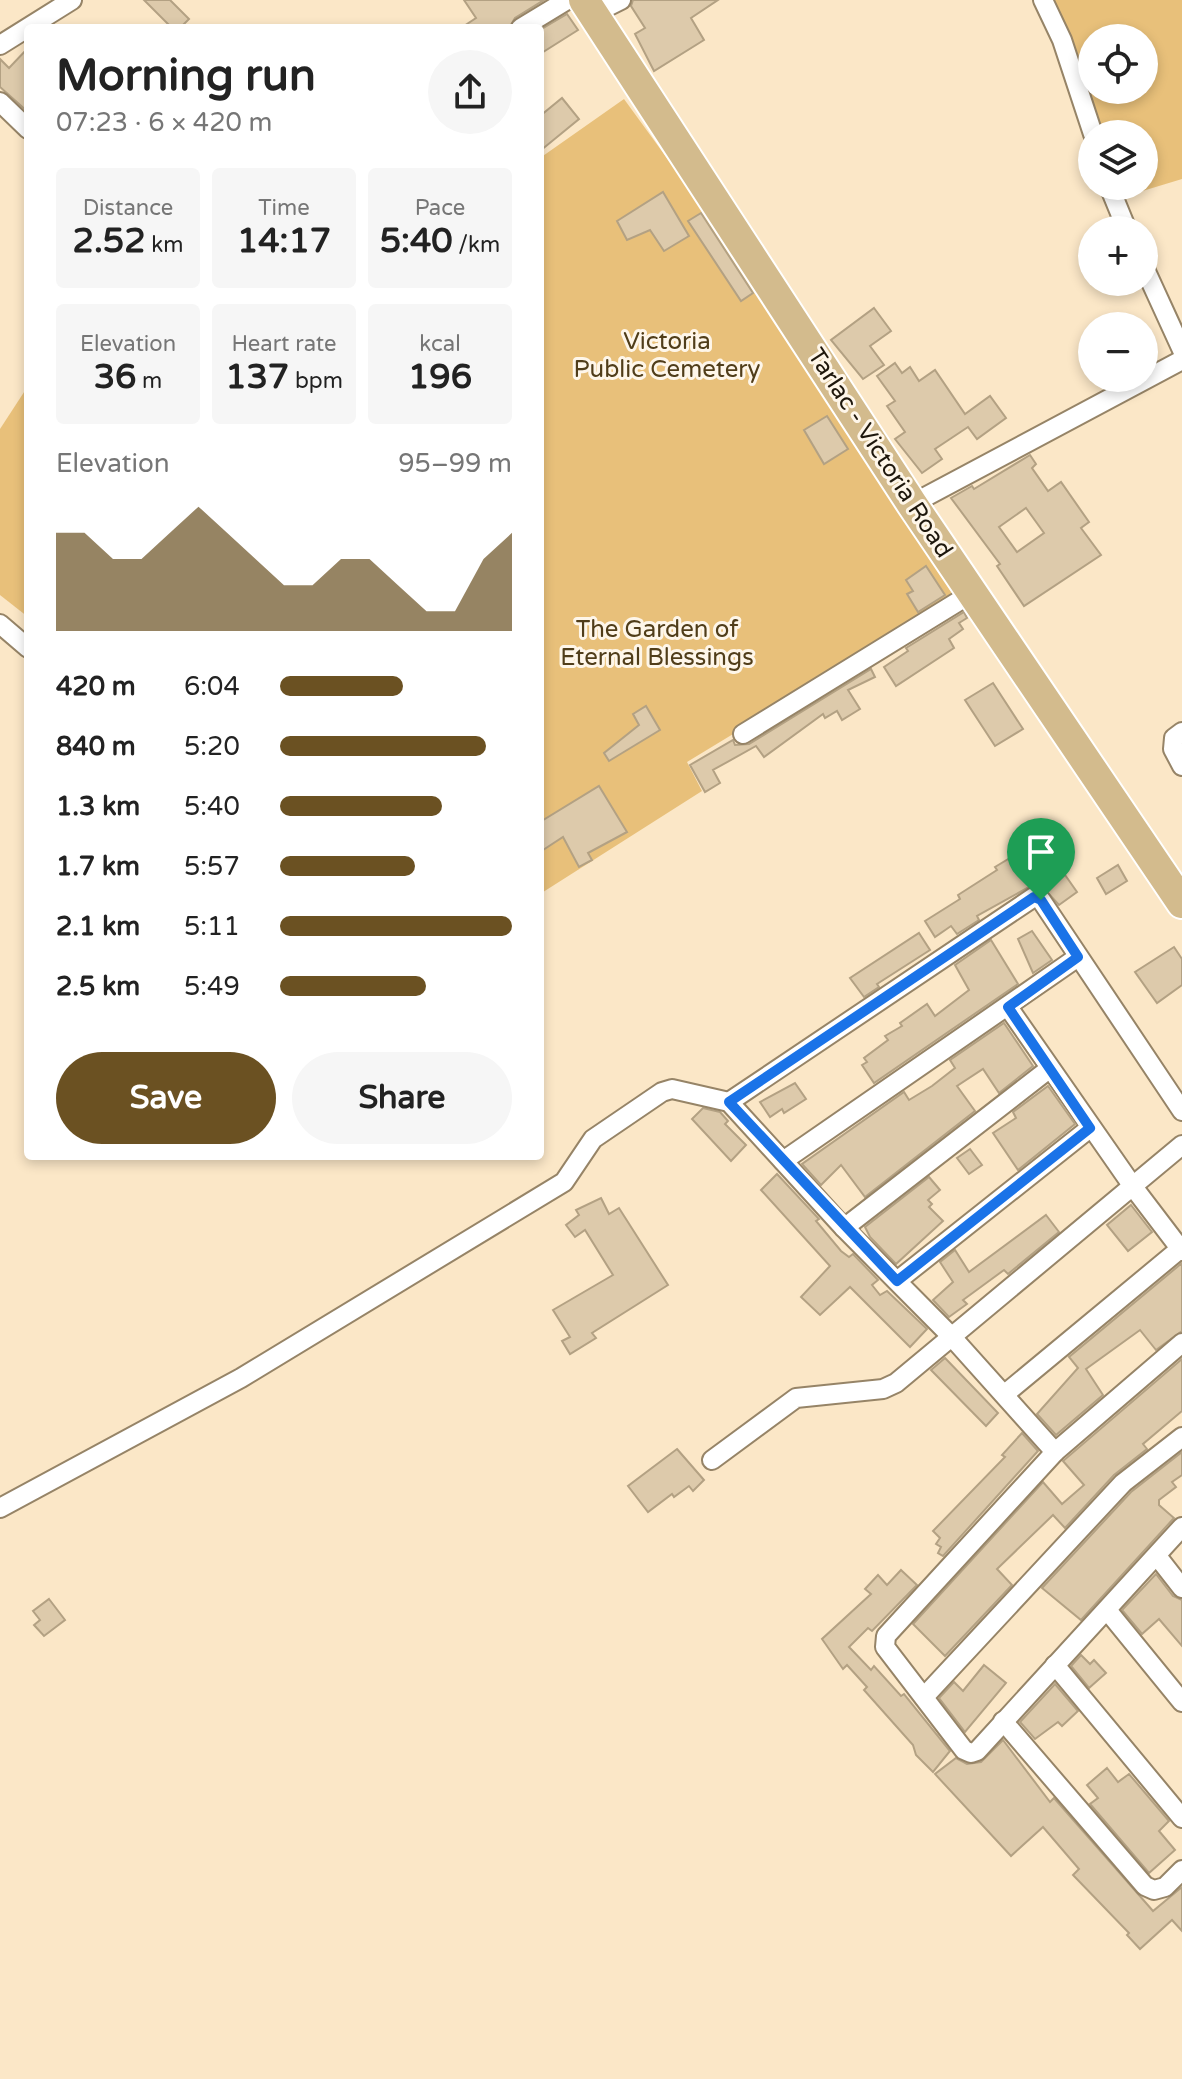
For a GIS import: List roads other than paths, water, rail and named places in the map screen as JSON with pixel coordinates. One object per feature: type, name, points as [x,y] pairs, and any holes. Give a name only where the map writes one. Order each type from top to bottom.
[{"type":"main road","name":"Tarlac - Victoria Road","points":[[582,5],[912,504],[1182,903]]},
{"type":"street","points":[[34,24],[72,0]]},
{"type":"street","points":[[532,24],[582,5],[621,0]]},
{"type":"street","points":[[1043,0],[1062,40],[1088,120]]},
{"type":"street","points":[[0,45],[24,30]]},
{"type":"street","points":[[0,102],[24,125]]},
{"type":"street","points":[[1157,296],[1182,350]]},
{"type":"street","points":[[912,504],[1182,360]]},
{"type":"street","points":[[743,734],[972,593]]},
{"type":"street","points":[[0,624],[24,645]]},
{"type":"street","points":[[1182,732],[1174,738],[1173,749],[1182,766]]},
{"type":"street","points":[[729,1102],[1034,897],[1041,900],[1182,1111]]},
{"type":"street","points":[[783,1161],[1078,957]]},
{"type":"street","points":[[1005,1394],[1181,1250],[1090,1128],[1008,1007]]},
{"type":"street","points":[[844,1228],[1049,1069]]},
{"type":"street","points":[[0,1508],[241,1378],[564,1182],[593,1139],[662,1092],[672,1089],[729,1102],[844,1228],[951,1336],[1055,1452]]},
{"type":"street","points":[[897,1281],[1090,1128]]},
{"type":"street","points":[[712,1460],[796,1398],[883,1389],[896,1383],[1182,1145]]},
{"type":"street","points":[[1182,1343],[1055,1452],[886,1636],[885,1647],[964,1750],[971,1753],[977,1751],[1182,1527]]},
{"type":"street","points":[[924,1697],[1123,1483],[1182,1437]]},
{"type":"street","points":[[1157,1556],[1182,1588]]},
{"type":"street","points":[[1107,1610],[1182,1702]]},
{"type":"street","points":[[1055,1665],[1182,1818]]},
{"type":"street","points":[[1003,1721],[1145,1886],[1154,1890],[1165,1887],[1182,1870]]},
{"type":"park label","name":"Victoria Public Cemetery","points":[[667,355]]},
{"type":"park label","name":"The Garden of Eternal Blessings","points":[[657,643]]}]
